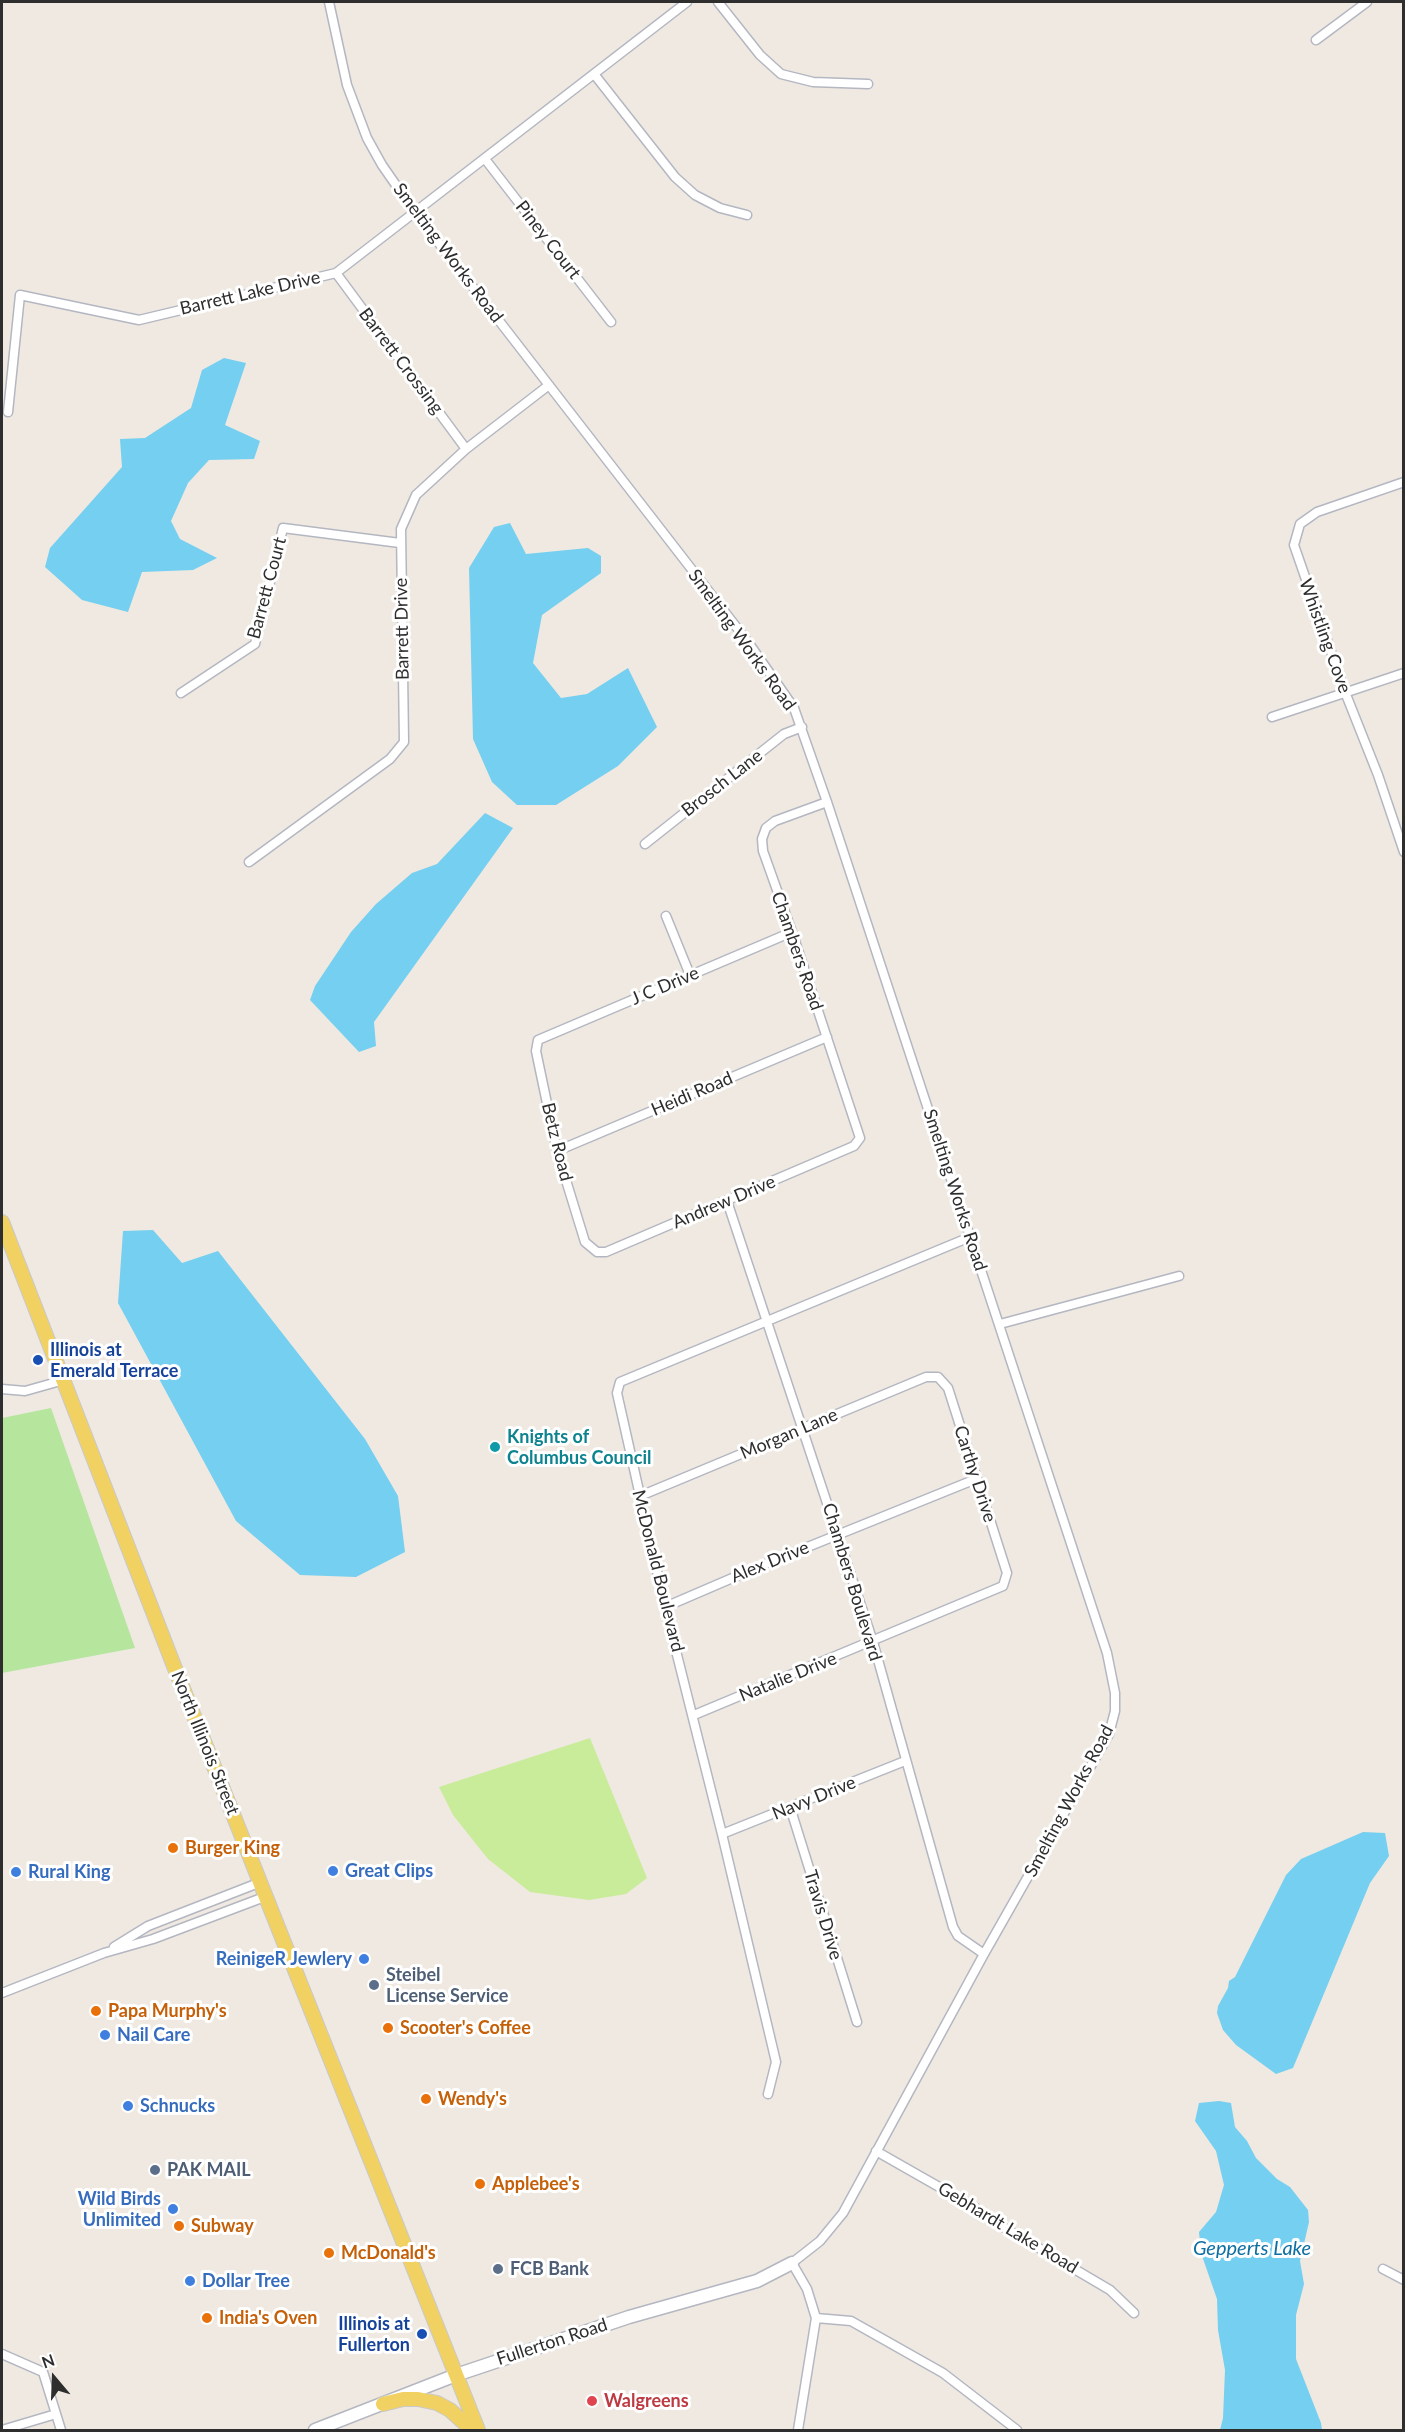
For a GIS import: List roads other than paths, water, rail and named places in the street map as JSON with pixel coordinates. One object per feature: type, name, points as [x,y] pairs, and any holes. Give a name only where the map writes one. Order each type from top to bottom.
[{"type":"main road","name":"North Illinois Street","points":[[2,1222],[174,1666],[478,2430]]},
{"type":"main road","points":[[382,2404],[403,2399],[437,2403],[450,2410],[472,2430]]},
{"type":"street","name":"Smelting Works Road","points":[[329,2],[347,85],[367,138],[382,165],[414,211],[772,674],[794,708],[1000,1324],[1107,1653],[1115,1693],[1115,1711],[1109,1734],[984,1954],[843,2213],[820,2241],[792,2263]]},
{"type":"street","name":"Barrett Lake Drive","points":[[8,412],[20,295],[138,320],[336,273],[687,2]]},
{"type":"street","points":[[718,2],[760,55],[781,74],[813,82],[868,84]]},
{"type":"street","points":[[1316,40],[1367,2]]},
{"type":"street","points":[[594,74],[675,177],[695,195],[720,208],[747,215]]},
{"type":"street","name":"Piney Court","points":[[485,159],[611,322]]},
{"type":"street","name":"Barrett Crossing","points":[[336,273],[466,448]]},
{"type":"street","name":"Barrett Drive","points":[[249,862],[390,759],[404,742],[401,529],[416,495],[466,448],[549,385]]},
{"type":"street","name":"Whistling Cove","points":[[1404,482],[1317,512],[1300,524],[1294,545],[1404,852]]},
{"type":"street","name":"Barrett Court","points":[[181,693],[255,644],[283,528],[400,543]]},
{"type":"street","points":[[1272,717],[1404,673]]},
{"type":"street","name":"Brosch Lane","points":[[645,844],[784,734],[802,727]]},
{"type":"street","name":"Chambers Road","points":[[827,802],[775,821],[766,828],[762,838],[763,851],[860,1138]]},
{"type":"street","points":[[666,916],[690,975]]},
{"type":"street","name":"J C Drive","points":[[538,1040],[792,932]]},
{"type":"street","name":"Heidi Road","points":[[557,1151],[827,1037]]},
{"type":"street","name":"Betz Road","points":[[538,1040],[536,1051],[557,1151],[585,1242]]},
{"type":"street","name":"Andrew Drive","points":[[585,1242],[597,1252],[606,1252],[854,1146],[860,1138]]},
{"type":"street","name":"Chambers Boulevard","points":[[728,1201],[873,1642],[953,1927],[958,1936],[984,1954]]},
{"type":"street","name":"McDonald Boulevard","points":[[768,2094],[776,2062],[665,1607],[617,1393],[620,1382],[970,1237]]},
{"type":"street","points":[[1000,1324],[1179,1276]]},
{"type":"street","name":"Morgan Lane","points":[[640,1496],[926,1377],[938,1377]]},
{"type":"street","name":"Carthy Drive","points":[[938,1377],[948,1388],[1007,1573]]},
{"type":"street","points":[[2,1389],[25,1391],[64,1380]]},
{"type":"street","name":"Alex Drive","points":[[665,1607],[976,1479]]},
{"type":"street","name":"Natalie Drive","points":[[693,1715],[1003,1587],[1007,1573]]},
{"type":"street","name":"Navy Drive","points":[[722,1834],[905,1761]]},
{"type":"street","name":"Travis Drive","points":[[790,1807],[857,2022]]},
{"type":"street","points":[[104,1953],[148,1926],[261,1882]]},
{"type":"street","points":[[2,1994],[104,1953],[153,1939],[267,1896]]},
{"type":"street","name":"Gebhardt Lake Road","points":[[876,2151],[976,2208],[981,2214],[1110,2290],[1134,2313]]},
{"type":"street","points":[[792,2263],[807,2289],[816,2318],[798,2430]]},
{"type":"street","name":"Fullerton Road","points":[[315,2430],[456,2374],[629,2317],[757,2281],[792,2263]]},
{"type":"street","points":[[1383,2269],[1404,2280]]},
{"type":"street","points":[[816,2318],[851,2321],[943,2373],[1017,2430]]},
{"type":"street","points":[[2,2354],[43,2372],[61,2430]]},
{"type":"street","points":[[2,2430],[56,2414]]},
{"type":"water","points":[[224,358],[246,363],[225,425],[260,441],[254,459],[209,460],[188,483],[171,521],[180,539],[217,558],[193,570],[142,572],[128,612],[82,600],[45,567],[50,548],[122,467],[120,439],[145,438],[191,408],[202,370]]},
{"type":"water","points":[[510,523],[526,554],[588,548],[601,556],[601,573],[542,615],[533,663],[561,698],[587,694],[628,668],[657,727],[618,766],[556,805],[517,805],[492,782],[473,739],[469,568],[494,527]]},
{"type":"water","points":[[485,813],[513,828],[374,1022],[376,1046],[359,1052],[310,1000],[315,986],[351,932],[376,904],[412,873],[437,864]]},
{"type":"water","points":[[153,1230],[182,1263],[218,1251],[365,1439],[398,1496],[405,1552],[356,1577],[300,1575],[236,1521],[118,1303],[123,1231]]},
{"type":"water","points":[[1363,1832],[1385,1833],[1389,1856],[1370,1883],[1293,2068],[1276,2074],[1236,2045],[1223,2030],[1217,2013],[1218,2006],[1286,1875],[1301,1859]]},
{"type":"water","name":"Gepperts Lake","points":[[1219,2101],[1231,2103],[1235,2127],[1247,2141],[1256,2158],[1277,2179],[1290,2187],[1308,2210],[1309,2222],[1300,2261],[1304,2284],[1296,2315],[1296,2359],[1322,2430],[1220,2430],[1223,2418],[1225,2370],[1218,2330],[1217,2299],[1201,2253],[1199,2232],[1216,2212],[1224,2185],[1216,2151],[1195,2121],[1199,2103]]},
{"type":"place","name":"Illinois at Emerald Terrace","points":[[38,1360]]},
{"type":"place","name":"Knights of Columbus Council","points":[[495,1447]]},
{"type":"place","name":"Burger King","points":[[173,1848]]},
{"type":"place","name":"Great Clips","points":[[333,1871]]},
{"type":"place","name":"Rural King","points":[[16,1872]]},
{"type":"place","name":"ReinigeR Jewlery","points":[[364,1959]]},
{"type":"place","name":"Steibel License Service","points":[[374,1985]]},
{"type":"place","name":"Papa Murphy's","points":[[96,2011]]},
{"type":"place","name":"Scooter's Coffee","points":[[388,2028]]},
{"type":"place","name":"Nail Care","points":[[105,2035]]},
{"type":"place","name":"Wendy's","points":[[426,2099]]},
{"type":"place","name":"Schnucks","points":[[128,2106]]},
{"type":"place","name":"PAK MAIL","points":[[155,2170]]},
{"type":"place","name":"Applebee's","points":[[480,2184]]},
{"type":"place","name":"Wild Birds Unlimited","points":[[173,2209]]},
{"type":"place","name":"Subway","points":[[179,2226]]},
{"type":"place","name":"McDonald's","points":[[329,2253]]},
{"type":"place","name":"FCB Bank","points":[[498,2269]]},
{"type":"place","name":"Dollar Tree","points":[[190,2281]]},
{"type":"place","name":"India's Oven","points":[[207,2318]]},
{"type":"place","name":"Illinois at Fullerton","points":[[422,2334]]},
{"type":"place","name":"Walgreens","points":[[592,2401]]}]
